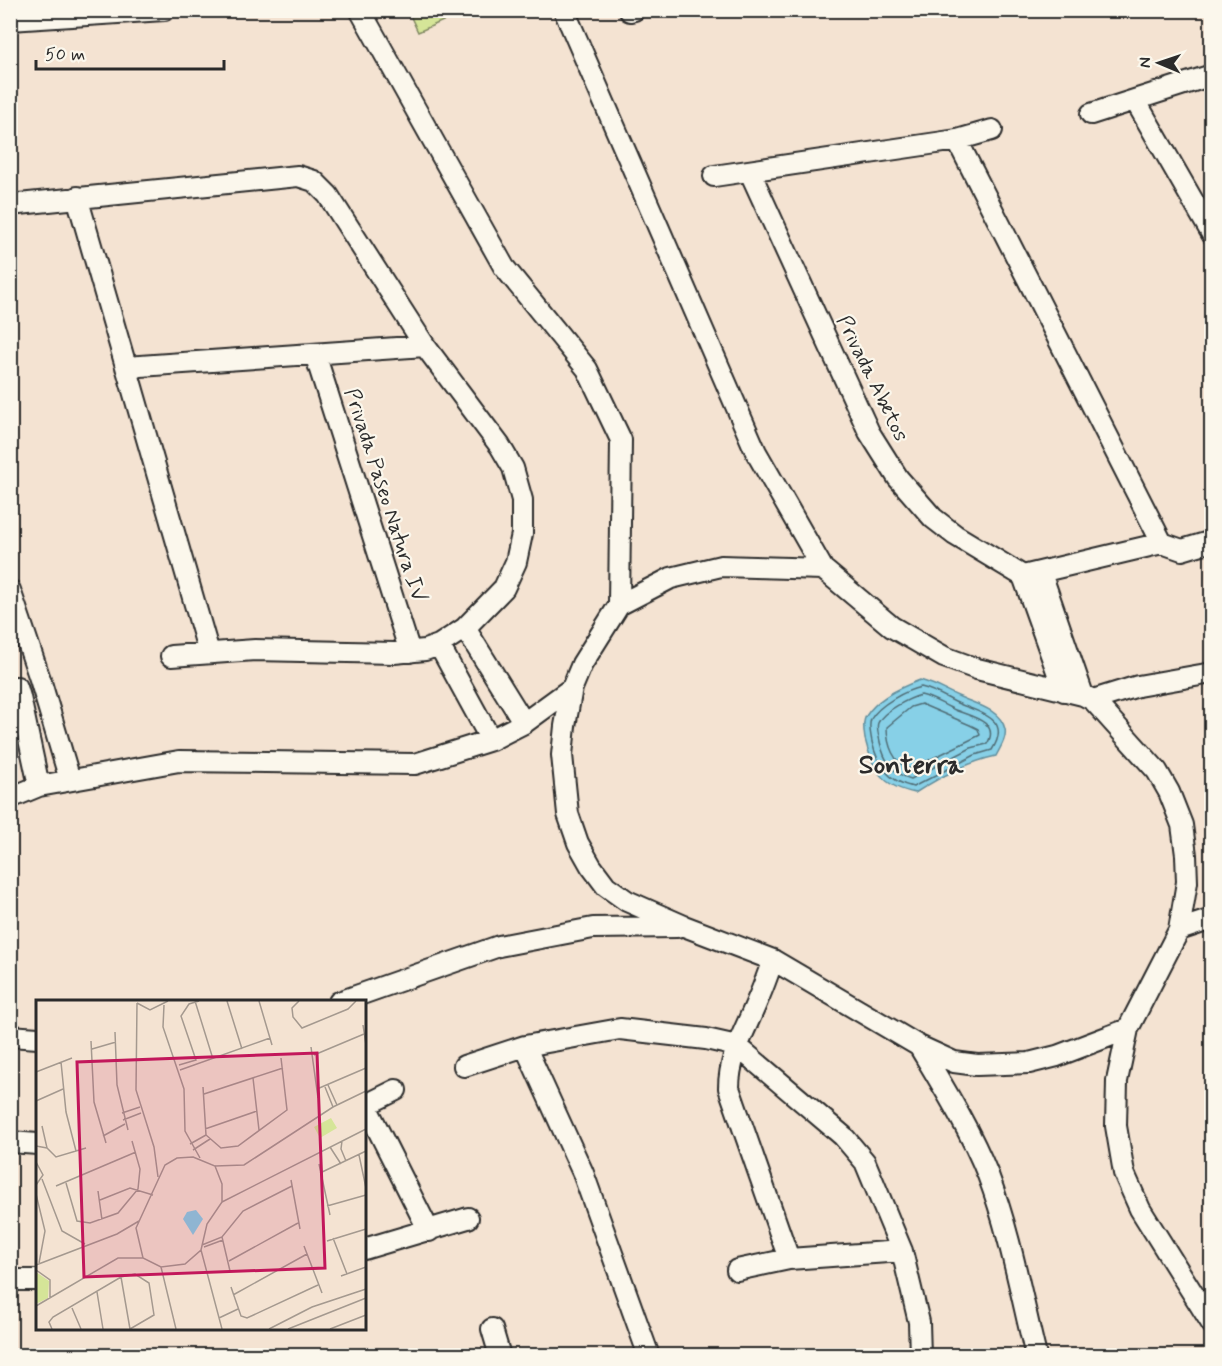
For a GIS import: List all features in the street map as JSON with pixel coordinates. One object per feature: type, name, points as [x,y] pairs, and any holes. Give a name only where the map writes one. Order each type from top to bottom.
[{"type":"street","points":[[10,20],[164,10]]},
{"type":"street","points":[[360,10],[504,267],[587,369],[621,440],[619,604],[582,664],[573,688],[564,726],[562,755],[568,814],[578,843],[606,886],[627,902],[684,927],[773,960],[919,1046],[954,1062],[977,1065],[1029,1063],[1057,1056],[1128,1029]]},
{"type":"street","points":[[564,10],[756,452],[823,569],[892,627],[944,657],[977,669],[1088,697],[1212,673]]},
{"type":"street","points":[[1091,114],[1212,75]]},
{"type":"street","points":[[1135,100],[1212,234]]},
{"type":"street","points":[[714,176],[957,140],[992,130]]},
{"type":"street","points":[[957,140],[1162,543]]},
{"type":"street","name":"Privada Abetos","points":[[750,172],[869,432],[898,478],[933,518],[955,535],[1032,575]]},
{"type":"street","points":[[19,204],[298,176],[314,181],[328,195],[425,346],[500,446],[513,468],[522,500],[522,534],[516,562],[504,588],[465,628],[440,645],[394,653],[255,650],[171,657]]},
{"type":"street","points":[[77,197],[209,653]]},
{"type":"street","points":[[126,366],[425,346]]},
{"type":"street","name":"Privada Paseo Natura IV","points":[[315,354],[410,652]]},
{"type":"street","points":[[1032,575],[1162,543],[1182,550],[1212,541]]},
{"type":"street","points":[[619,604],[671,578],[721,566],[823,569]]},
{"type":"street","points":[[1032,575],[1064,691]]},
{"type":"street","points":[[1032,575],[1088,697],[1157,771],[1170,792],[1182,825],[1187,882],[1179,930],[1128,1029],[1117,1081],[1116,1126],[1124,1173],[1140,1209],[1212,1324]]},
{"type":"street","points":[[11,592],[70,780]]},
{"type":"street","points":[[465,628],[524,723]]},
{"type":"street","points":[[440,645],[490,740]]},
{"type":"street","points":[[39,786],[14,687],[40,679]]},
{"type":"street","points":[[10,798],[39,786],[179,761],[415,764],[490,740],[524,723],[573,688]]},
{"type":"street","points":[[1179,930],[1212,919]]},
{"type":"street","points":[[345,1000],[499,946],[593,928],[684,927]]},
{"type":"street","points":[[773,960],[737,1046],[729,1071],[729,1088],[789,1259]]},
{"type":"street","points":[[464,1066],[525,1046],[620,1029],[706,1039],[737,1046],[843,1136],[865,1162],[902,1251],[918,1322],[920,1356]]},
{"type":"street","points":[[10,1036],[36,1038]]},
{"type":"street","points":[[525,1046],[583,1173],[649,1356]]},
{"type":"street","points":[[919,1046],[956,1108],[987,1174],[1004,1222],[1036,1356]]},
{"type":"street","points":[[366,1105],[396,1090]]},
{"type":"street","points":[[366,1108],[429,1231]]},
{"type":"street","points":[[10,1142],[36,1144]]},
{"type":"street","points":[[366,1248],[468,1218]]},
{"type":"street","points":[[737,1270],[789,1259],[902,1251]]},
{"type":"street","points":[[10,1280],[36,1280]]},
{"type":"street","points":[[492,1329],[500,1356]]},
{"type":"green space","points":[[408,11],[466,11],[418,32]]},
{"type":"water","points":[[920,680],[993,712],[1002,722],[1005,736],[996,756],[954,771],[915,793],[894,786],[881,775],[868,750],[864,724],[865,718],[876,704],[897,690]]},
{"type":"district","name":"Sonterra","points":[[911,764]]}]
